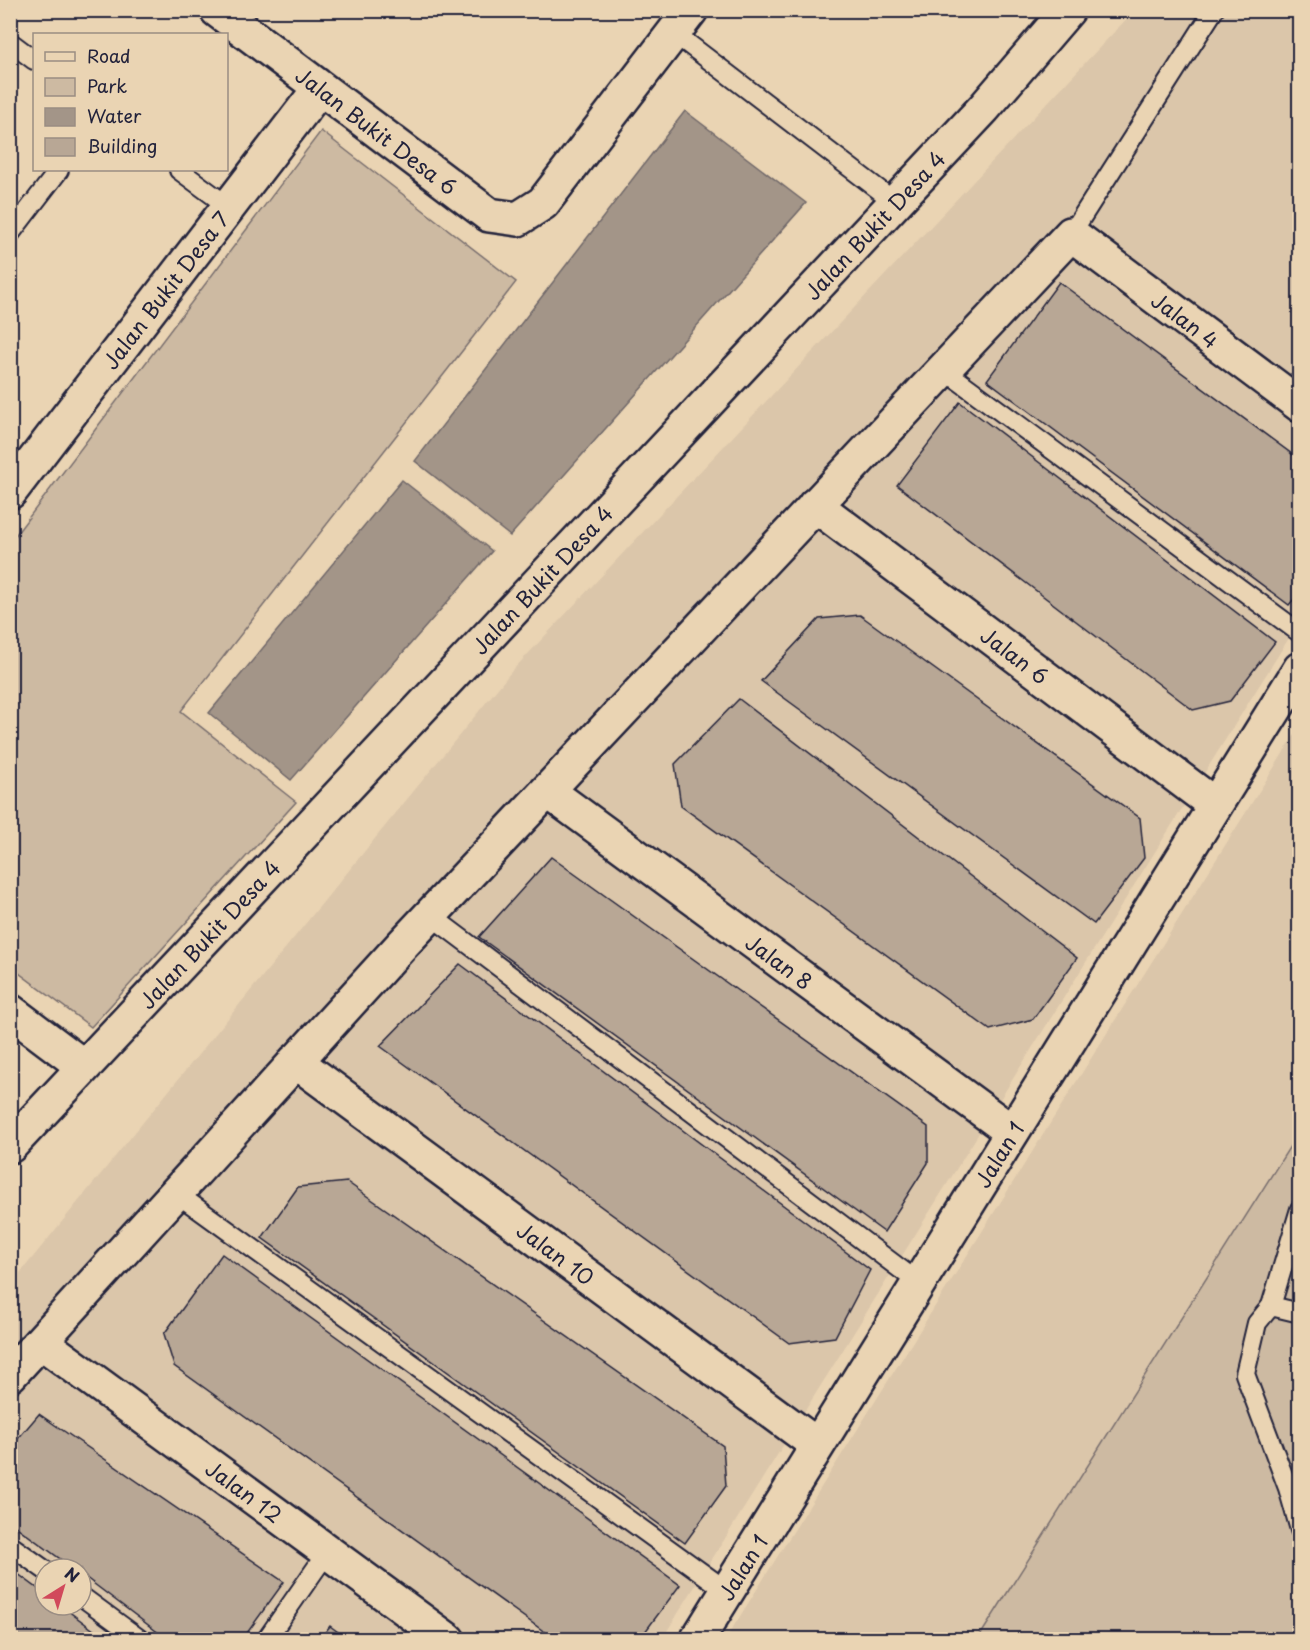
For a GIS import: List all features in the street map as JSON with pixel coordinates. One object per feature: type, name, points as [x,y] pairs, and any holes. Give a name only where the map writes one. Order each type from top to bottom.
[{"type":"street","name":"Jalan Bukit Desa 6","points":[[217,10],[489,215],[518,219],[543,203],[684,17]]},
{"type":"street","name":"Jalan Bukit Desa 4","points":[[10,1146],[984,108],[1068,10]]},
{"type":"street","name":"Jalan Bukit Desa 7","points":[[10,492],[320,88]]},
{"type":"street","points":[[10,1375],[430,915],[549,792],[815,505],[1071,234]]},
{"type":"street","name":"Jalan 4","points":[[1071,234],[1299,405]]},
{"type":"street","name":"Jalan 6","points":[[815,505],[1215,805]]},
{"type":"street","name":"Jalan 1","points":[[697,1640],[1299,669]]},
{"type":"street","name":"Jalan 8","points":[[549,792],[1012,1132]]},
{"type":"street","points":[[10,1011],[83,1066]]},
{"type":"street","name":"Jalan 10","points":[[295,1061],[817,1445]]},
{"type":"street","name":"Jalan 12","points":[[41,1342],[448,1640]]},
{"type":"lane","points":[[1071,234],[1214,10]]},
{"type":"lane","points":[[684,17],[895,202]]},
{"type":"lane","points":[[10,42],[33,59]]},
{"type":"lane","points":[[10,234],[58,171]]},
{"type":"lane","points":[[180,171],[229,207]]},
{"type":"lane","points":[[943,369],[1299,633]]},
{"type":"lane","points":[[430,915],[919,1283]]},
{"type":"lane","points":[[176,1193],[727,1591]]},
{"type":"lane","points":[[1299,1209],[1271,1306],[1257,1323],[1245,1374],[1287,1488],[1299,1530]]},
{"type":"lane","points":[[1271,1306],[1299,1313]]},
{"type":"lane","points":[[10,1545],[33,1561]]},
{"type":"lane","points":[[266,1640],[327,1551]]},
{"type":"lane","points":[[93,1605],[141,1640]]},
{"type":"shaded area","points":[[1134,11],[1299,11],[1299,622],[662,1639],[11,1640],[11,1284],[511,672]]},
{"type":"shaded area","points":[[1299,728],[1299,1132],[978,1639],[725,1640]]},
{"type":"green space","points":[[321,131],[516,282],[181,711],[296,802],[91,1027],[11,967],[11,541]]},
{"type":"green space","points":[[1299,1132],[1299,1639],[978,1639]]},
{"type":"water","points":[[685,111],[806,203],[510,536],[415,461]]},
{"type":"water","points":[[402,480],[492,551],[291,780],[209,713]]},
{"type":"building","points":[[1059,282],[1300,460],[1300,592],[1289,605],[987,380]]},
{"type":"building","points":[[960,402],[1275,642],[1230,701],[1193,710],[897,485]]},
{"type":"building","points":[[860,615],[1140,818],[1144,858],[1094,924],[761,681],[819,619]]},
{"type":"building","points":[[739,699],[1077,958],[1033,1019],[990,1030],[681,806],[675,764]]},
{"type":"building","points":[[551,857],[928,1127],[928,1163],[884,1232],[479,937]]},
{"type":"building","points":[[460,964],[870,1270],[835,1337],[789,1343],[380,1046]]},
{"type":"building","points":[[347,1182],[723,1446],[726,1486],[685,1543],[262,1238],[298,1187]]},
{"type":"building","points":[[222,1254],[680,1585],[639,1640],[556,1640],[174,1366],[164,1334]]},
{"type":"building","points":[[39,1414],[284,1582],[242,1640],[168,1640],[93,1583],[93,1557],[58,1557],[10,1522],[10,1448]]},
{"type":"building","points":[[10,1568],[33,1585],[33,1617],[76,1617],[107,1640],[10,1640]]},
{"type":"building","points":[[330,1626],[349,1640],[319,1640]]}]
